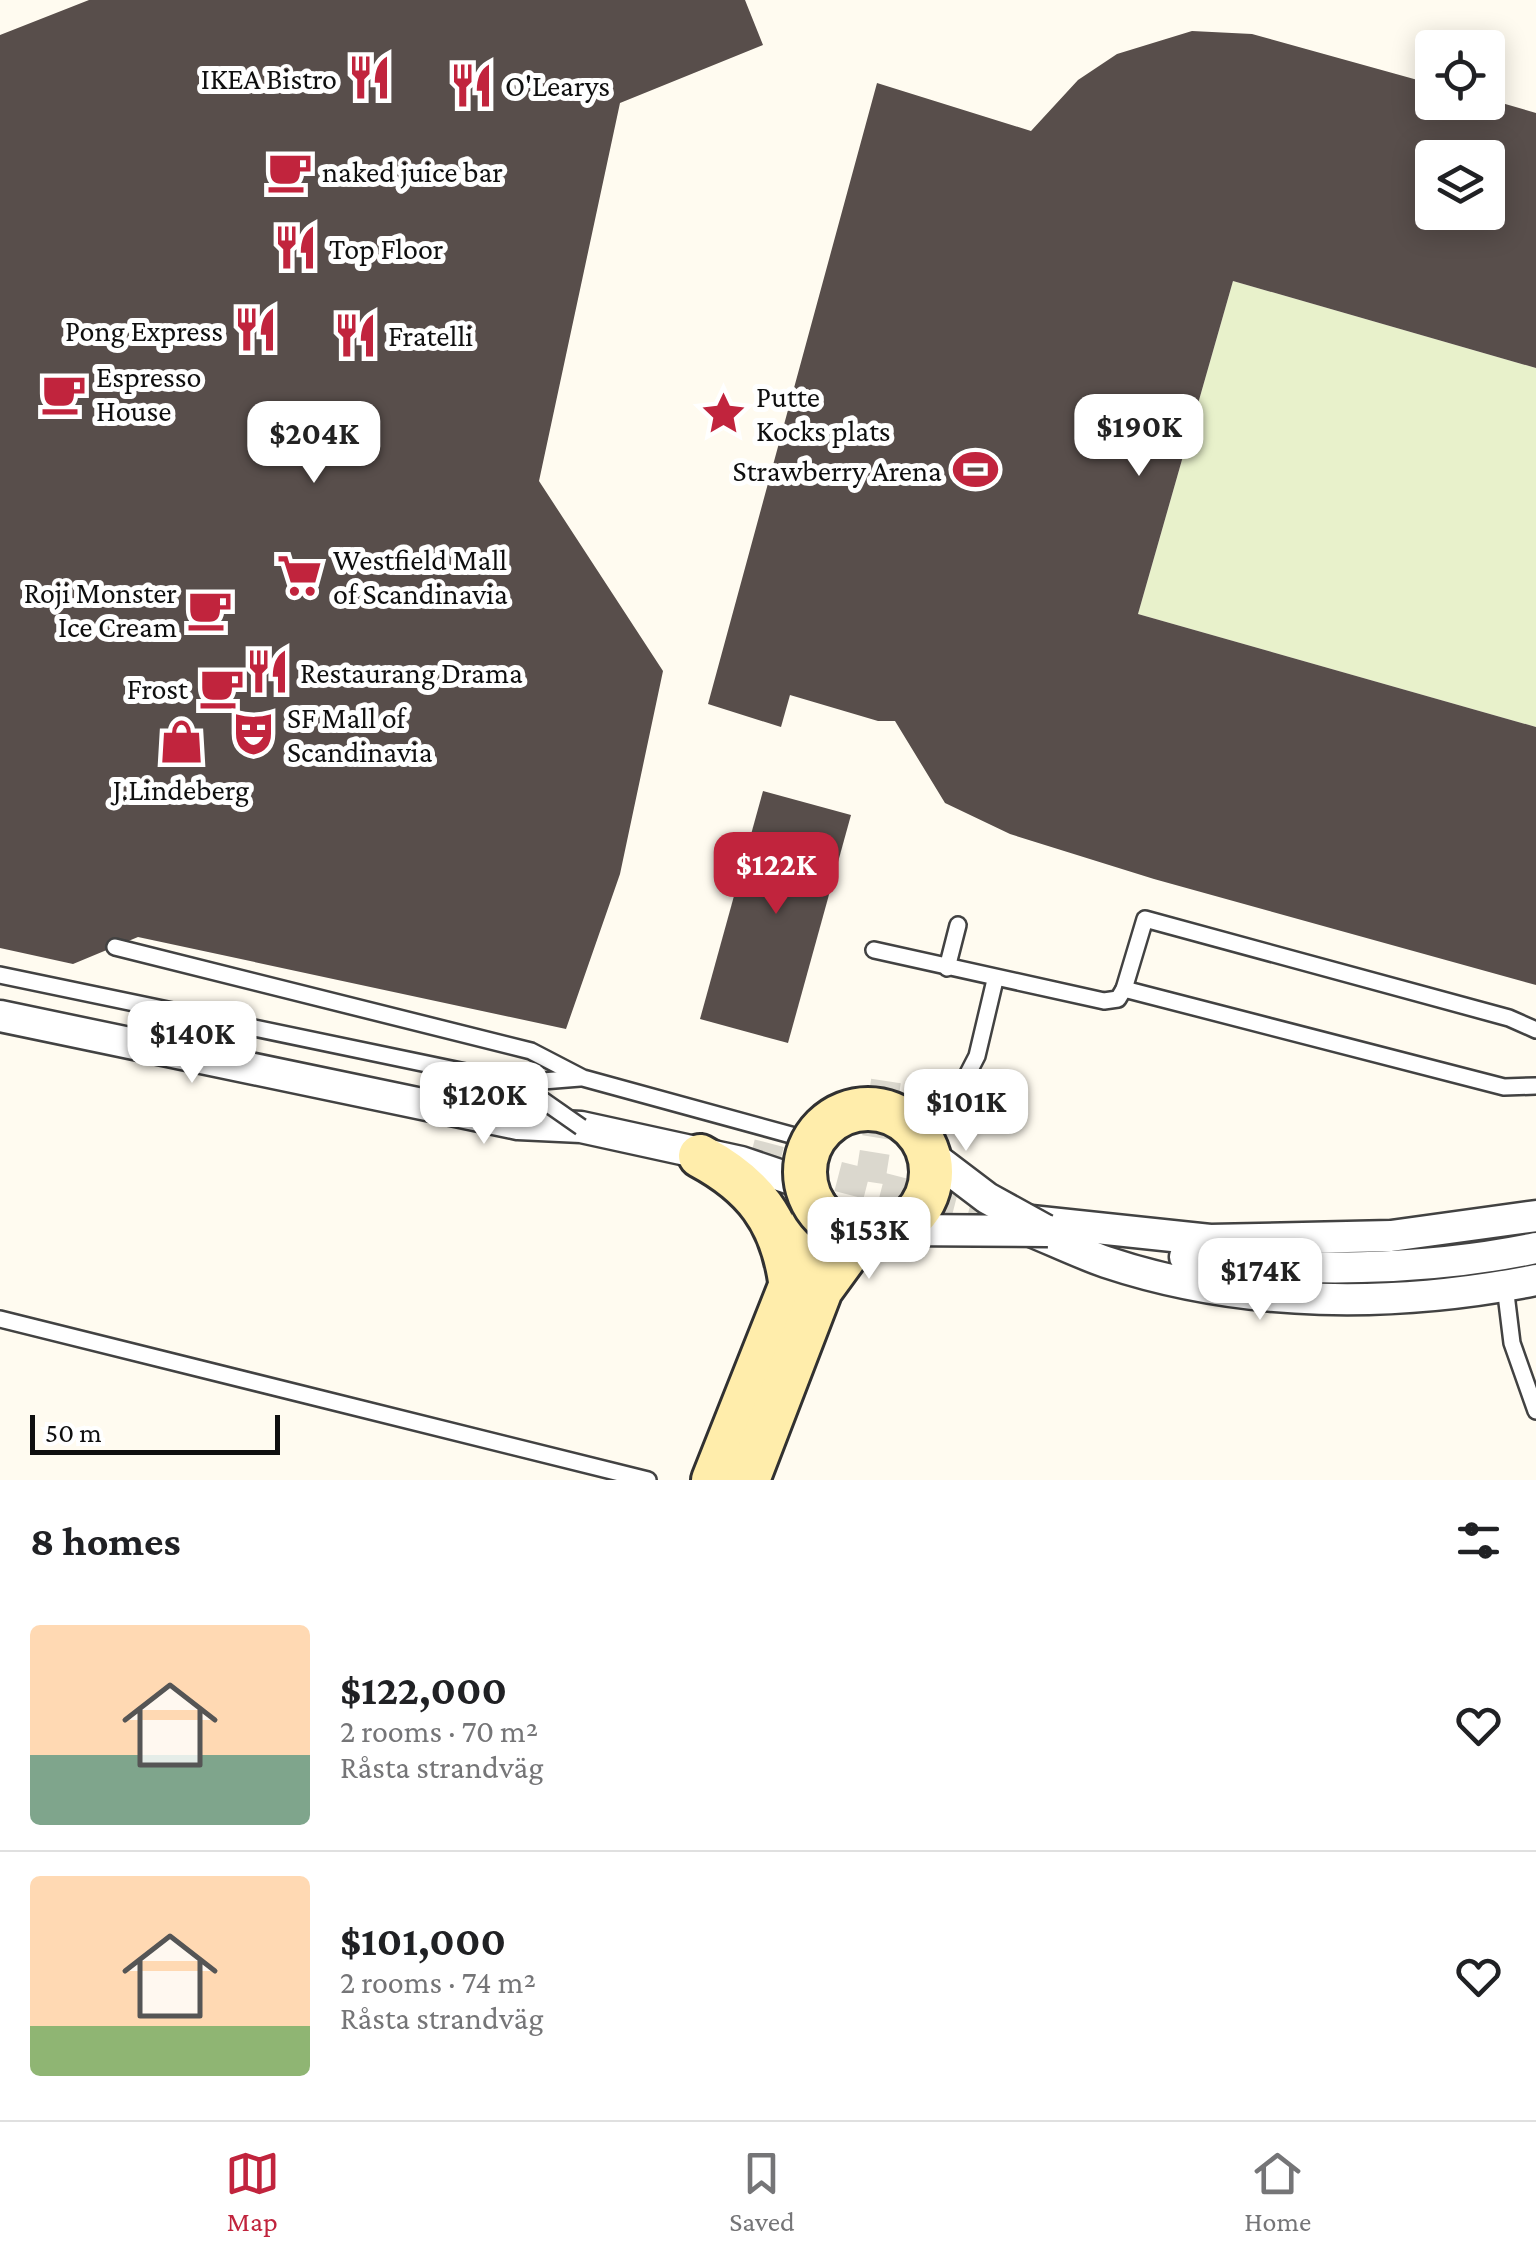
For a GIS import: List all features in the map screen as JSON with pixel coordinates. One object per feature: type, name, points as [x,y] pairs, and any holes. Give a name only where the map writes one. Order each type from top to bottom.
[{"type":"street","points":[[0,995],[419,1092],[719,1153],[811,1195],[842,1230],[1048,1231],[1197,1258],[1291,1265],[1371,1266],[1536,1248]]},
{"type":"street","points":[[0,1016],[518,1124],[580,1128],[719,1153],[757,1196],[780,1234],[790,1281]]},
{"type":"street","points":[[713,1480],[806,1246],[813,1141],[844,1114],[864,1109],[885,1111],[986,1198],[1048,1231]]},
{"type":"street","points":[[748,1480],[822,1290],[877,1233],[913,1218],[926,1199],[932,1176],[924,1144]]},
{"type":"street","points":[[1536,1216],[1390,1236],[1210,1240],[1000,1218],[1105,1262],[1232,1290],[1390,1300],[1536,1280]]},
{"type":"lane","points":[[874,950],[995,980],[1104,1001],[1118,999],[1124,989],[1145,920],[1509,1018],[1536,1030]]},
{"type":"lane","points":[[947,968],[958,925]]},
{"type":"lane","points":[[114,947],[530,1051],[583,1078],[813,1141]]},
{"type":"lane","points":[[0,975],[518,1083],[583,1078]]},
{"type":"lane","points":[[924,1144],[976,1056],[995,980]]},
{"type":"lane","points":[[1124,989],[1504,1087],[1536,1086]]},
{"type":"lane","points":[[518,1083],[580,1128]]},
{"type":"lane","points":[[1505,1286],[1512,1343],[1536,1411]]},
{"type":"lane","points":[[0,1319],[648,1480]]},
{"type":"green space","points":[[1233,281],[1536,368],[1536,727],[1138,614]]},
{"type":"building","name":"Westfield Mall of Scandinavia","points":[[89,0],[745,0],[763,45],[620,103],[539,481],[663,671],[620,874],[566,1029],[138,937],[73,964],[0,948],[0,35]]},
{"type":"building","name":"Strawberry Arena","points":[[1192,31],[1252,34],[1415,79],[1415,120],[1505,120],[1505,104],[1536,113],[1536,368],[1233,281],[1138,614],[1536,727],[1536,985],[1154,879],[1010,834],[945,803],[895,721],[878,721],[790,695],[781,727],[708,704],[877,83],[1031,131],[1078,80],[1117,54]]},
{"type":"building","points":[[763,791],[851,815],[788,1043],[700,1019]]},
{"type":"tunnel","points":[[870,1182],[886,1081]]},
{"type":"tunnel","points":[[751,1154],[1000,1218]]},
{"type":"place","name":"IKEA Bistro","points":[[370,78]]},
{"type":"place","name":"O'Learys","points":[[472,85]]},
{"type":"place","name":"naked juice bar","points":[[289,171]]},
{"type":"place","name":"Top Floor","points":[[296,248]]},
{"type":"place","name":"Pong Express","points":[[256,330]]},
{"type":"place","name":"Fratelli","points":[[355,335]]},
{"type":"place","name":"Espresso House","points":[[63,393]]},
{"type":"place","name":"Putte Kocks plats","points":[[723,413]]},
{"type":"place","name":"Strawberry Arena","points":[[975,470]]},
{"type":"place","name":"Westfield Mall of Scandinavia","points":[[300,576]]},
{"type":"place","name":"Roji Monster Ice Cream","points":[[210,609]]},
{"type":"place","name":"Restaurang Drama","points":[[267,672]]},
{"type":"place","name":"Frost","points":[[221,688]]},
{"type":"place","name":"SF Mall of Scandinavia","points":[[254,734]]},
{"type":"place","name":"J.Lindeberg","points":[[181,742]]}]
